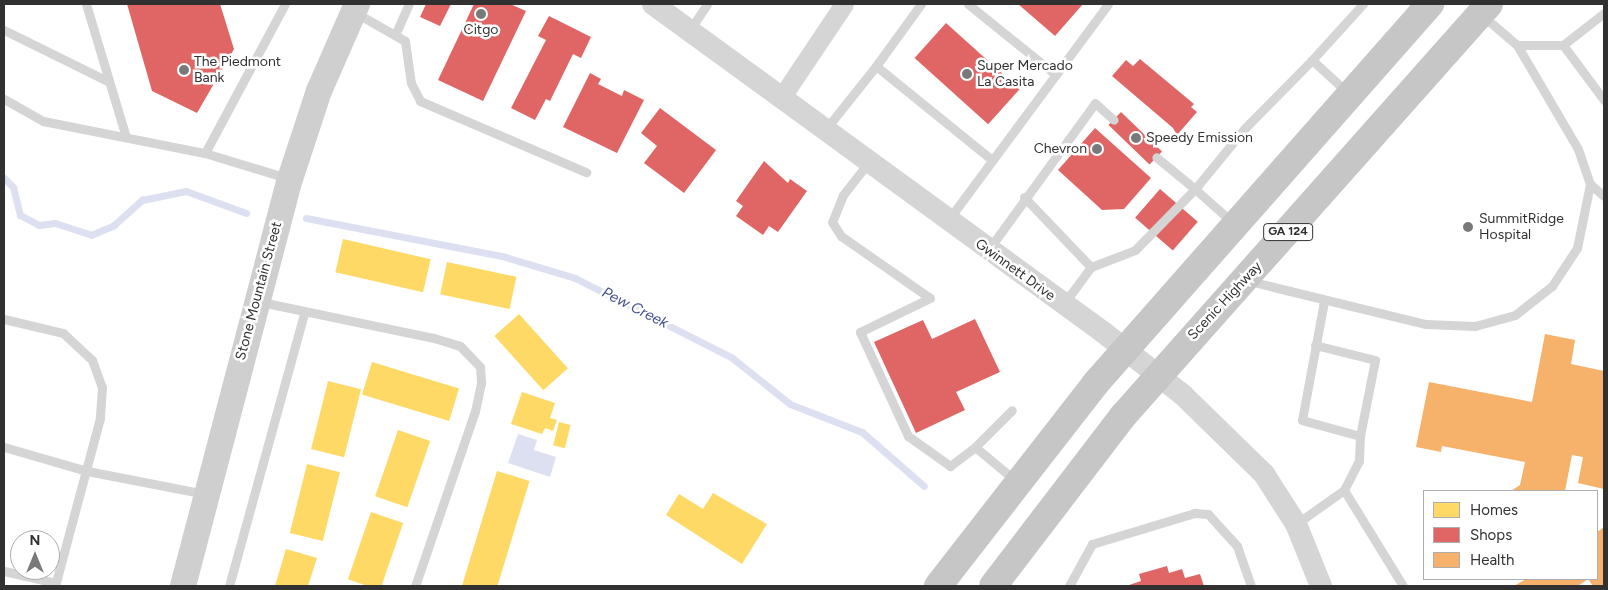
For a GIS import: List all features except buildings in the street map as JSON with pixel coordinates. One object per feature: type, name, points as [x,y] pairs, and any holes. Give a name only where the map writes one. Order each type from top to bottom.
[{"type":"highway","name":"GA 124","points":[[938,586],[1017,481],[1126,350],[1430,4]]},
{"type":"highway","name":"Scenic Highway","points":[[993,586],[1035,528],[1158,375],[1246,280],[1485,9]]},
{"type":"main road","name":"Stone Mountain Street","points":[[183,586],[256,301],[290,179],[320,91],[356,8]]},
{"type":"street","name":"Gwinnett Drive","points":[[653,4],[1158,375],[1240,448],[1264,474],[1296,524],[1321,586]]},
{"type":"street","points":[[781,98],[844,4]]},
{"type":"lane","points":[[86,4],[126,137]]},
{"type":"lane","points":[[205,153],[286,4]]},
{"type":"lane","points":[[395,35],[409,4]]},
{"type":"lane","points":[[689,31],[708,4]]},
{"type":"lane","points":[[824,130],[876,66],[921,4]]},
{"type":"lane","points":[[968,4],[1056,75]]},
{"type":"lane","points":[[947,221],[1108,4]]},
{"type":"lane","points":[[1063,305],[1092,267],[1135,250],[1195,188],[1245,128],[1312,60],[1363,4]]},
{"type":"lane","points":[[356,8],[405,41],[411,83],[420,101],[586,172]]},
{"type":"lane","points":[[1246,280],[1324,301],[1426,324],[1475,326],[1515,315],[1552,286],[1577,248],[1590,184],[1578,149],[1517,45],[1485,9]]},
{"type":"lane","points":[[1517,45],[1563,45],[1603,17]]},
{"type":"lane","points":[[4,30],[109,82]]},
{"type":"lane","points":[[1563,45],[1604,100]]},
{"type":"lane","points":[[1312,60],[1350,95]]},
{"type":"lane","points":[[876,66],[992,160]]},
{"type":"lane","points":[[4,99],[43,121],[205,153],[290,179]]},
{"type":"lane","points":[[988,251],[1024,197],[1095,103],[1114,120]]},
{"type":"lane","points":[[1156,157],[1195,188],[1236,225]]},
{"type":"lane","points":[[868,163],[843,195],[832,222],[841,236],[930,298],[860,332],[908,436],[950,466],[975,447],[1012,410]]},
{"type":"lane","points":[[1590,184],[1604,196]]},
{"type":"lane","points":[[1024,197],[1092,267]]},
{"type":"lane","points":[[256,301],[460,346],[480,367],[481,383],[475,411],[415,586]]},
{"type":"lane","points":[[1324,301],[1302,420],[1360,436]]},
{"type":"lane","points":[[229,586],[304,313]]},
{"type":"lane","points":[[4,319],[63,333],[92,360],[102,387],[100,418],[55,585],[4,571]]},
{"type":"lane","points":[[1296,524],[1344,490],[1359,461],[1360,436],[1375,360],[1315,345]]},
{"type":"lane","points":[[4,447],[87,471],[206,494]]},
{"type":"lane","points":[[975,447],[1017,481]]},
{"type":"lane","points":[[1344,490],[1404,586]]},
{"type":"lane","points":[[1070,586],[1092,544],[1195,513],[1208,514],[1238,546],[1251,586]]},
{"type":"water","points":[[518,434],[537,440],[534,450],[556,457],[550,477],[508,463]]},
{"type":"waterway","name":"Pew Creek","points":[[4,178],[13,187],[20,215],[39,225],[55,223],[91,235],[114,225],[142,200],[186,191],[246,213]]},
{"type":"waterway","name":"Pew Creek","points":[[306,218],[502,256],[575,278],[731,357],[790,404],[862,432],[924,486]]},
{"type":"place","name":"Citgo","points":[[481,14]]},
{"type":"place","name":"The Piedmont Bank","points":[[184,70]]},
{"type":"place","name":"Super Mercado La Casita","points":[[967,74]]},
{"type":"place","name":"Speedy Emission","points":[[1136,138]]},
{"type":"place","name":"Chevron","points":[[1097,149]]},
{"type":"place","name":"SummitRidge Hospital","points":[[1468,227]]}]
